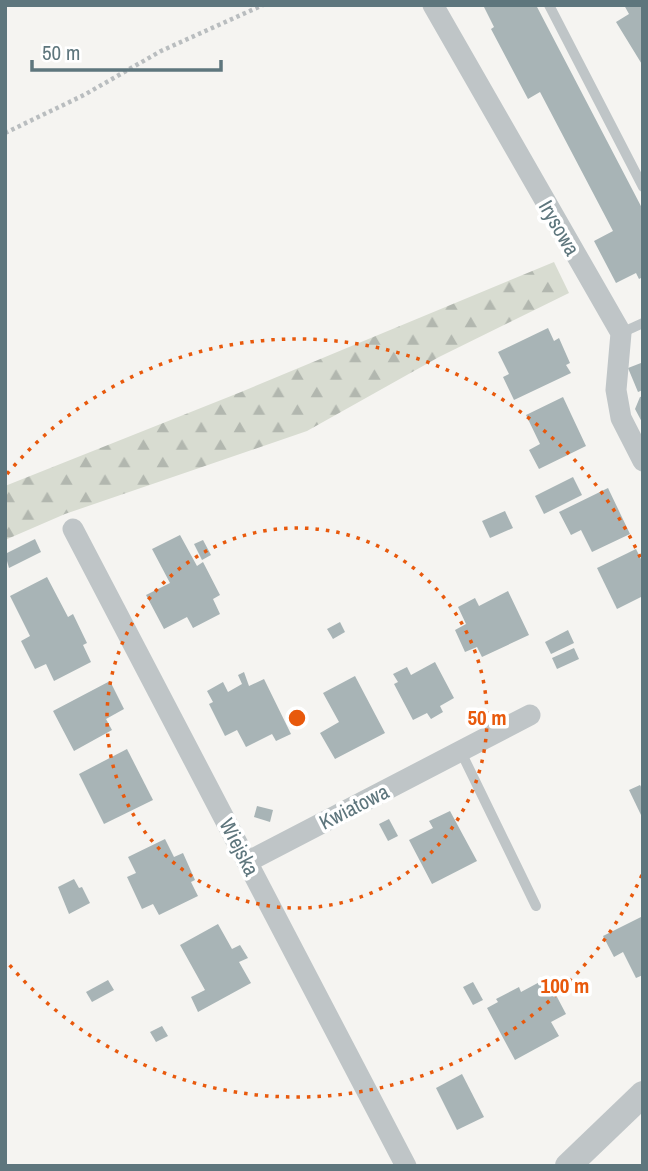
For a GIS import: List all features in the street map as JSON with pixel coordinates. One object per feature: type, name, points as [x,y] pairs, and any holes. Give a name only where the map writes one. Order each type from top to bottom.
[{"type":"street","name":"Irysowa","points":[[433,5],[621,333]]},
{"type":"street","points":[[621,333],[616,390],[621,418],[643,461]]},
{"type":"street","name":"Wiejska","points":[[73,529],[405,1166]]},
{"type":"street","name":"Kwiatowa","points":[[247,863],[530,715]]},
{"type":"street","points":[[568,1166],[643,1094]]},
{"type":"lane","points":[[549,5],[643,187]]},
{"type":"lane","points":[[621,333],[643,323]]},
{"type":"lane","points":[[461,752],[536,906]]},
{"type":"path","points":[[5,133],[84,95],[161,51],[263,5]]},
{"type":"green space","points":[[554,262],[569,293],[439,357],[307,431],[65,514],[5,540],[5,486],[241,392]]},
{"type":"building","points":[[483,5],[536,5],[643,210],[643,277],[639,279],[636,273],[616,283],[594,241],[613,231],[540,92],[528,99],[491,29],[494,27]]},
{"type":"building","points":[[624,5],[643,5],[643,66],[616,22],[629,14]]},
{"type":"building","points":[[548,328],[554,341],[559,338],[570,363],[566,365],[571,373],[514,400],[503,377],[509,374],[498,352]]},
{"type":"building","points":[[641,363],[643,390],[638,392],[628,368]]},
{"type":"building","points":[[643,396],[643,424],[635,409]]},
{"type":"building","points":[[563,397],[586,446],[539,469],[529,450],[540,444],[526,415]]},
{"type":"building","points":[[573,477],[582,495],[544,514],[535,496]]},
{"type":"building","points":[[608,488],[630,534],[592,552],[581,530],[571,535],[559,512]]},
{"type":"building","points":[[505,511],[513,528],[490,538],[482,521]]},
{"type":"building","points":[[180,535],[197,566],[203,562],[220,595],[213,599],[220,614],[193,628],[187,617],[164,629],[146,595],[170,583],[152,549]]},
{"type":"building","points":[[35,539],[41,552],[9,568],[5,554]]},
{"type":"building","points":[[203,540],[211,555],[202,560],[194,544]]},
{"type":"building","points":[[636,549],[643,563],[643,596],[617,609],[597,568]]},
{"type":"building","points":[[47,577],[68,617],[73,614],[87,643],[83,645],[91,662],[54,681],[46,664],[35,669],[21,641],[30,636],[10,596]]},
{"type":"building","points":[[508,591],[529,635],[482,657],[477,647],[465,652],[455,630],[466,624],[458,607],[475,598],[479,606]]},
{"type":"building","points":[[340,622],[345,632],[333,639],[327,629]]},
{"type":"building","points":[[568,630],[574,643],[551,654],[545,642]]},
{"type":"building","points":[[574,648],[579,659],[557,669],[552,658]]},
{"type":"building","points":[[435,662],[454,698],[440,706],[443,712],[431,719],[427,713],[413,720],[394,684],[398,682],[393,674],[407,667],[411,675]]},
{"type":"building","points":[[244,672],[249,686],[264,679],[291,734],[276,741],[272,734],[246,747],[237,730],[225,736],[209,704],[213,702],[207,691],[223,682],[228,692],[242,684],[238,675]]},
{"type":"building","points":[[355,676],[385,733],[335,759],[320,733],[339,722],[323,693]]},
{"type":"building","points":[[110,681],[124,709],[106,719],[112,730],[74,751],[53,711]]},
{"type":"building","points":[[127,749],[153,800],[104,824],[79,774]]},
{"type":"building","points":[[640,785],[643,790],[641,815],[629,790]]},
{"type":"building","points":[[257,806],[273,810],[270,822],[254,817]]},
{"type":"building","points":[[450,811],[477,861],[432,884],[409,840],[433,828],[429,821]]},
{"type":"building","points":[[389,819],[398,836],[388,841],[379,824]]},
{"type":"building","points":[[165,839],[174,857],[183,853],[195,880],[191,882],[198,896],[159,915],[153,904],[142,909],[127,877],[136,873],[128,857]]},
{"type":"building","points":[[74,879],[79,888],[82,887],[90,903],[69,914],[58,887]]},
{"type":"building","points":[[643,916],[643,975],[636,978],[623,952],[614,957],[603,936]]},
{"type":"building","points":[[218,924],[232,949],[240,945],[248,958],[239,962],[251,983],[198,1012],[191,997],[205,990],[180,945]]},
{"type":"building","points":[[547,978],[566,1014],[551,1022],[559,1036],[515,1060],[487,1008],[498,1002],[496,999],[519,987],[521,992]]},
{"type":"building","points":[[108,980],[114,990],[92,1002],[86,992]]},
{"type":"building","points":[[473,982],[483,1000],[473,1005],[463,987]]},
{"type":"building","points":[[162,1026],[168,1036],[156,1042],[150,1032]]},
{"type":"building","points":[[462,1074],[484,1117],[457,1130],[436,1088]]}]
